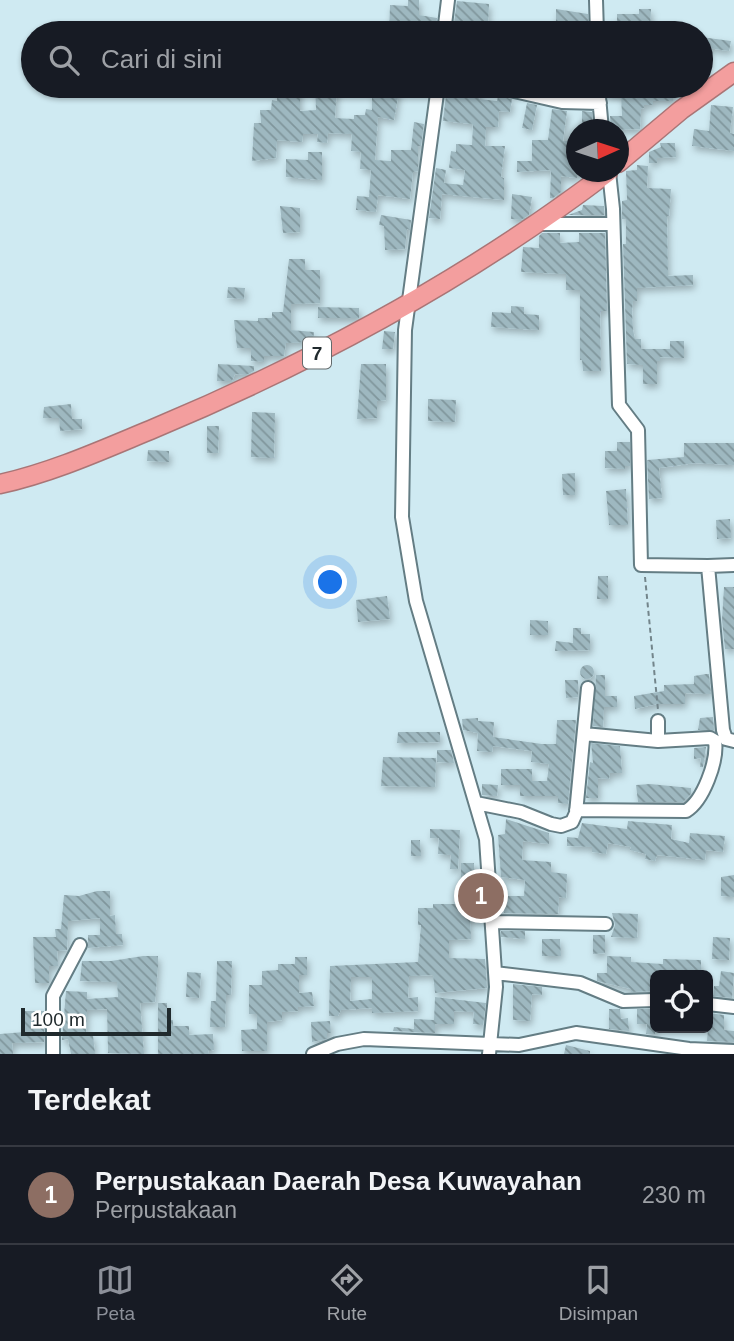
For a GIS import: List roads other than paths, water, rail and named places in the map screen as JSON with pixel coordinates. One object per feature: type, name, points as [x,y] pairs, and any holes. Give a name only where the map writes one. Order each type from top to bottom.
[{"type":"highway","points":[[713,87],[734,72]]},
{"type":"highway","points":[[629,154],[698,98]]},
{"type":"highway","name":"7","points":[[0,484],[76,461],[266,380],[408,303],[537,224],[594,182]]},
{"type":"street","points":[[445,21],[448,0]]},
{"type":"street","points":[[596,0],[597,21]]},
{"type":"street","points":[[436,98],[408,303],[401,470],[407,552],[416,601],[477,803],[490,866],[496,1010],[490,1049]]},
{"type":"street","points":[[545,98],[562,102],[600,103]]},
{"type":"street","points":[[599,98],[601,119]]},
{"type":"street","points":[[609,182],[613,224],[619,405],[638,430],[639,545],[643,565],[734,565]]},
{"type":"street","points":[[537,224],[613,224]]},
{"type":"street","points":[[576,810],[688,810],[713,769],[718,734],[708,566]]},
{"type":"street","points":[[477,803],[522,812],[561,826],[572,822],[576,810],[588,688]]},
{"type":"street","points":[[658,720],[658,741]]},
{"type":"street","points":[[584,734],[658,741],[718,734],[734,741]]},
{"type":"street","points":[[493,922],[606,924]]},
{"type":"street","points":[[53,1054],[52,996],[80,945]]},
{"type":"street","points":[[495,973],[580,983],[623,1001],[650,1000]]},
{"type":"street","points":[[713,1005],[734,1007]]},
{"type":"street","points":[[313,1054],[337,1044],[364,1039],[490,1049],[576,1033],[689,1051],[734,1051]]},
{"type":"place","name":"Perpustakaan Daerah Desa Kuwayahan","points":[[481,896]]}]
